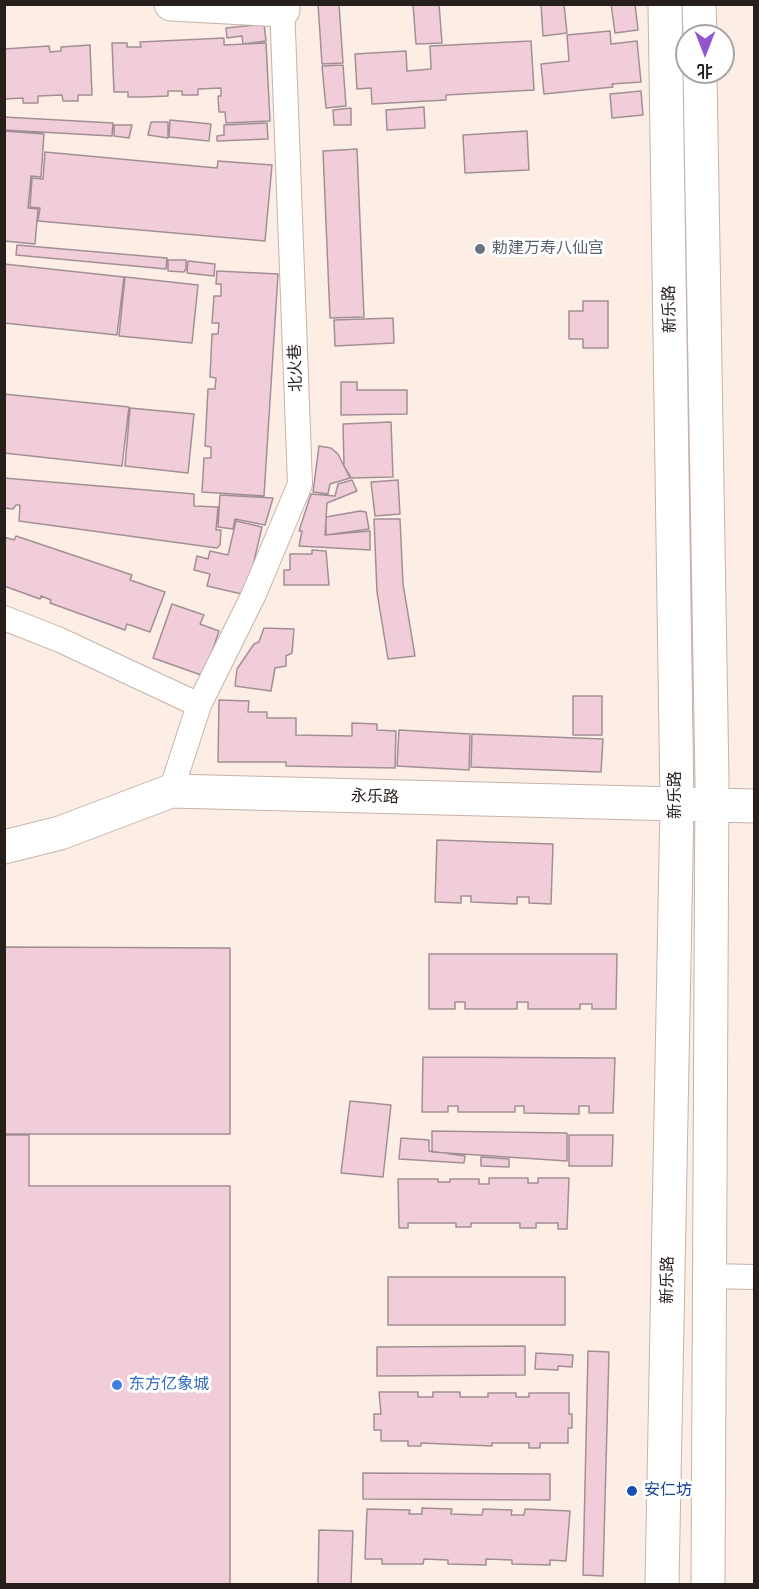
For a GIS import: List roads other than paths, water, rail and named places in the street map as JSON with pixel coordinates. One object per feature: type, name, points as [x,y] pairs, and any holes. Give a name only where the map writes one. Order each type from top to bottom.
[{"type":"main road","name":"北火巷","points":[[171,4],[282,7]]},
{"type":"main road","name":"新乐路","points":[[662,1584],[677,804],[665,4]]},
{"type":"main road","points":[[699,4],[700,24]]},
{"type":"main road","points":[[700,84],[712,806],[708,1584]]},
{"type":"main road","name":"永乐路","points":[[4,847],[60,833],[171,791],[754,806]]},
{"type":"street","name":"北火巷","points":[[171,791],[199,705],[254,594],[300,484],[282,7]]},
{"type":"street","points":[[4,618],[60,640],[199,705]]},
{"type":"street","points":[[709,1276],[754,1277]]},
{"type":"place","name":"勅建万寿八仙宫","points":[[480,249]]},
{"type":"place","name":"东方亿象城","points":[[117,1385]]},
{"type":"place","name":"安仁坊","points":[[632,1491]]}]
